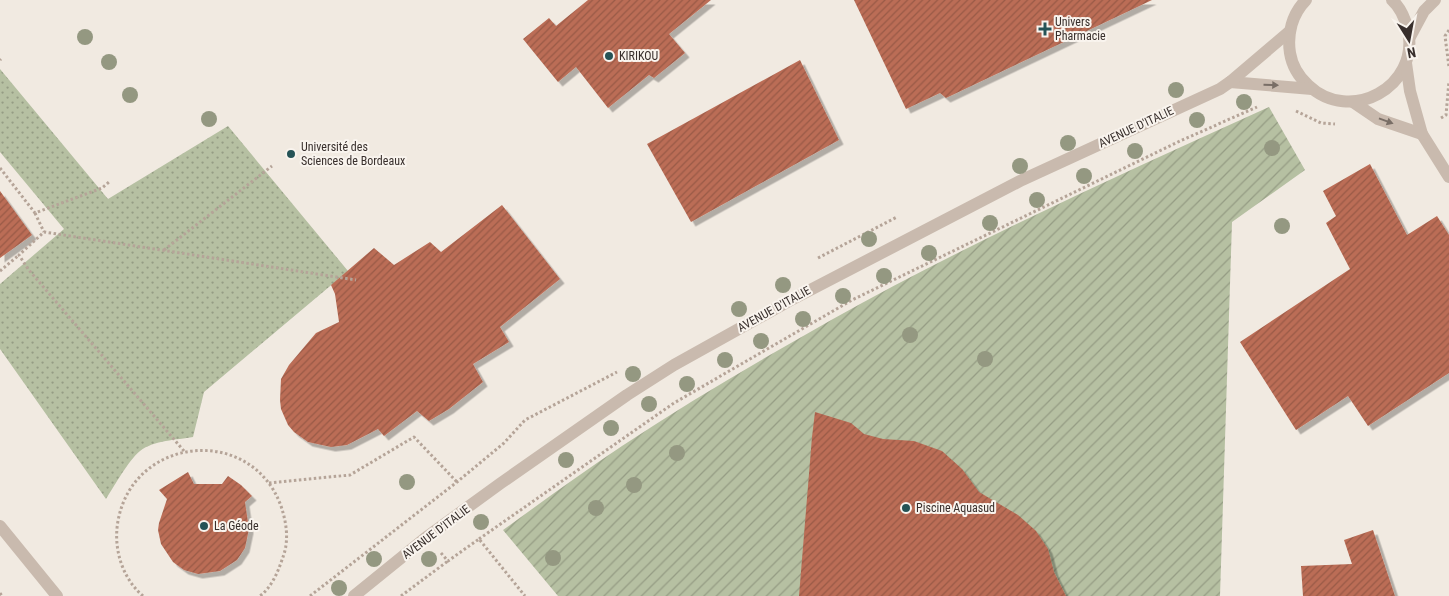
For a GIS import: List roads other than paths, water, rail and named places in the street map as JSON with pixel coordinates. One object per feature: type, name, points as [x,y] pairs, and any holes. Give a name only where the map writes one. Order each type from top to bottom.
[{"type":"street","points":[[1230,82],[1312,90],[1332,99],[1353,102],[1379,94],[1399,76],[1406,63],[1409,50],[1410,37],[1406,20],[1392,0]]},
{"type":"street","points":[[1410,37],[1424,11],[1435,0]]},
{"type":"street","points":[[1304,1],[1294,15],[1290,31],[1290,50],[1295,69],[1312,90]]},
{"type":"street","name":"AVENUE D'ITALIE","points":[[354,596],[428,536],[627,394],[788,301],[1022,180],[1220,89],[1290,31]]},
{"type":"street","points":[[1406,63],[1410,91],[1422,134],[1449,177]]},
{"type":"street","points":[[1353,102],[1378,119],[1422,134]]},
{"type":"street","points":[[1,528],[57,596]]},
{"type":"place","name":"Univers Pharmacie","points":[[1045,29]]},
{"type":"place","name":"KIRIKOU","points":[[609,56]]},
{"type":"place","name":"Université des Sciences de Bordeaux","points":[[291,154]]},
{"type":"place","name":"Piscine Aquasud","points":[[906,508]]},
{"type":"place","name":"La Géode","points":[[204,526]]}]
